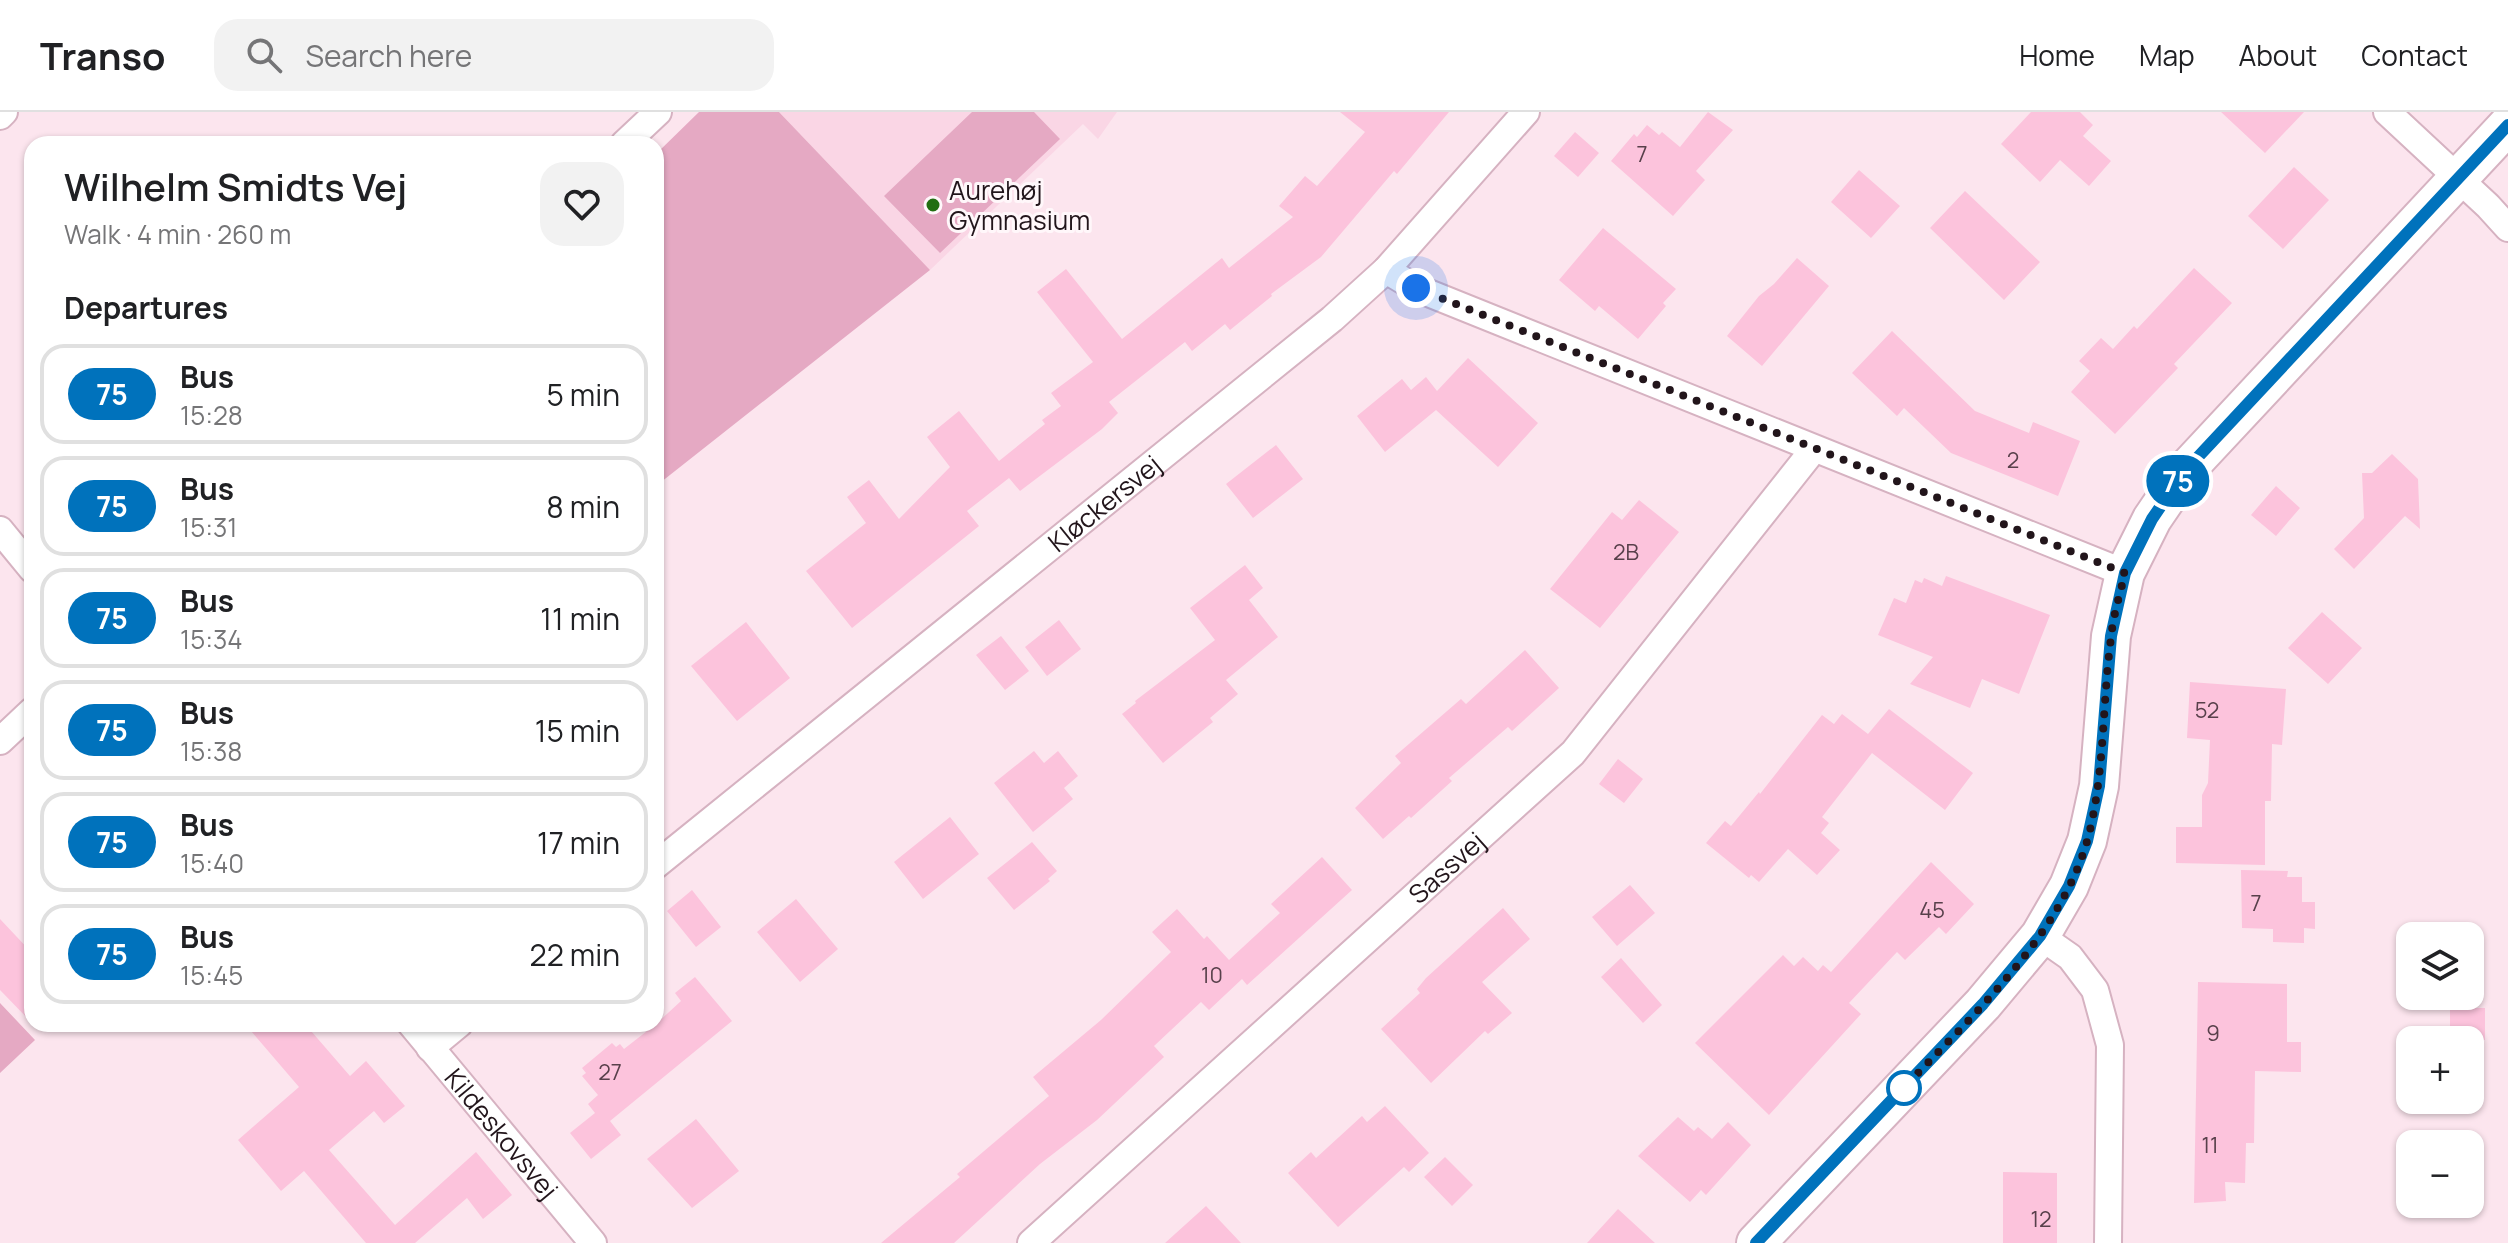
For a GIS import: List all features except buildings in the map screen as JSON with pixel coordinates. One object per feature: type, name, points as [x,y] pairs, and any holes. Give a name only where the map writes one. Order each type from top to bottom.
[{"type":"street","points":[[632,136],[658,112]]},
{"type":"street","name":"Kløckersvej","points":[[664,859],[1320,329],[1386,270],[1526,112]]},
{"type":"street","points":[[2387,112],[2508,228]]},
{"type":"street","points":[[1756,1243],[1983,1004],[2040,936],[2069,886],[2087,841],[2099,786],[2111,636],[2125,573],[2152,519],[2184,472],[2508,125]]},
{"type":"street","points":[[1386,270],[1416,288],[2125,573]]},
{"type":"street","name":"Sassvej","points":[[1031,1243],[1573,753],[1814,449]]},
{"type":"street","points":[[0,530],[24,559]]},
{"type":"street","points":[[0,741],[24,718]]},
{"type":"street","points":[[2040,936],[2070,957],[2095,990],[2110,1045],[2108,1243]]},
{"type":"street","name":"Kildeskovsvej","points":[[417,1032],[593,1243]]},
{"type":"street","points":[[430,1048],[449,1032]]},
{"type":"shaded area","points":[[699,112],[779,112],[930,270],[664,480],[664,146]]},
{"type":"shaded area","name":"Aurehøj Gymnasium","points":[[779,112],[1117,112],[1098,139],[1083,124],[930,270]]},
{"type":"shaded area","points":[[972,112],[1034,112],[1060,139],[940,253],[884,196]]},
{"type":"shaded area","points":[[0,1003],[24,1032],[35,1040],[0,1073]]},
{"type":"bus line","name":"75","points":[[1756,1243],[1983,1004],[2040,936],[2069,886],[2087,841],[2099,786],[2111,636],[2125,573],[2152,519],[2184,472],[2508,125]]},
{"type":"place","name":"Aurehøj Gymnasium","points":[[933,205]]},
{"type":"route","points":[[1416,288],[2125,573],[2111,636],[2099,786],[2087,841],[2069,886],[2040,936],[1983,1004],[1901,1091],[1904,1088]]}]
